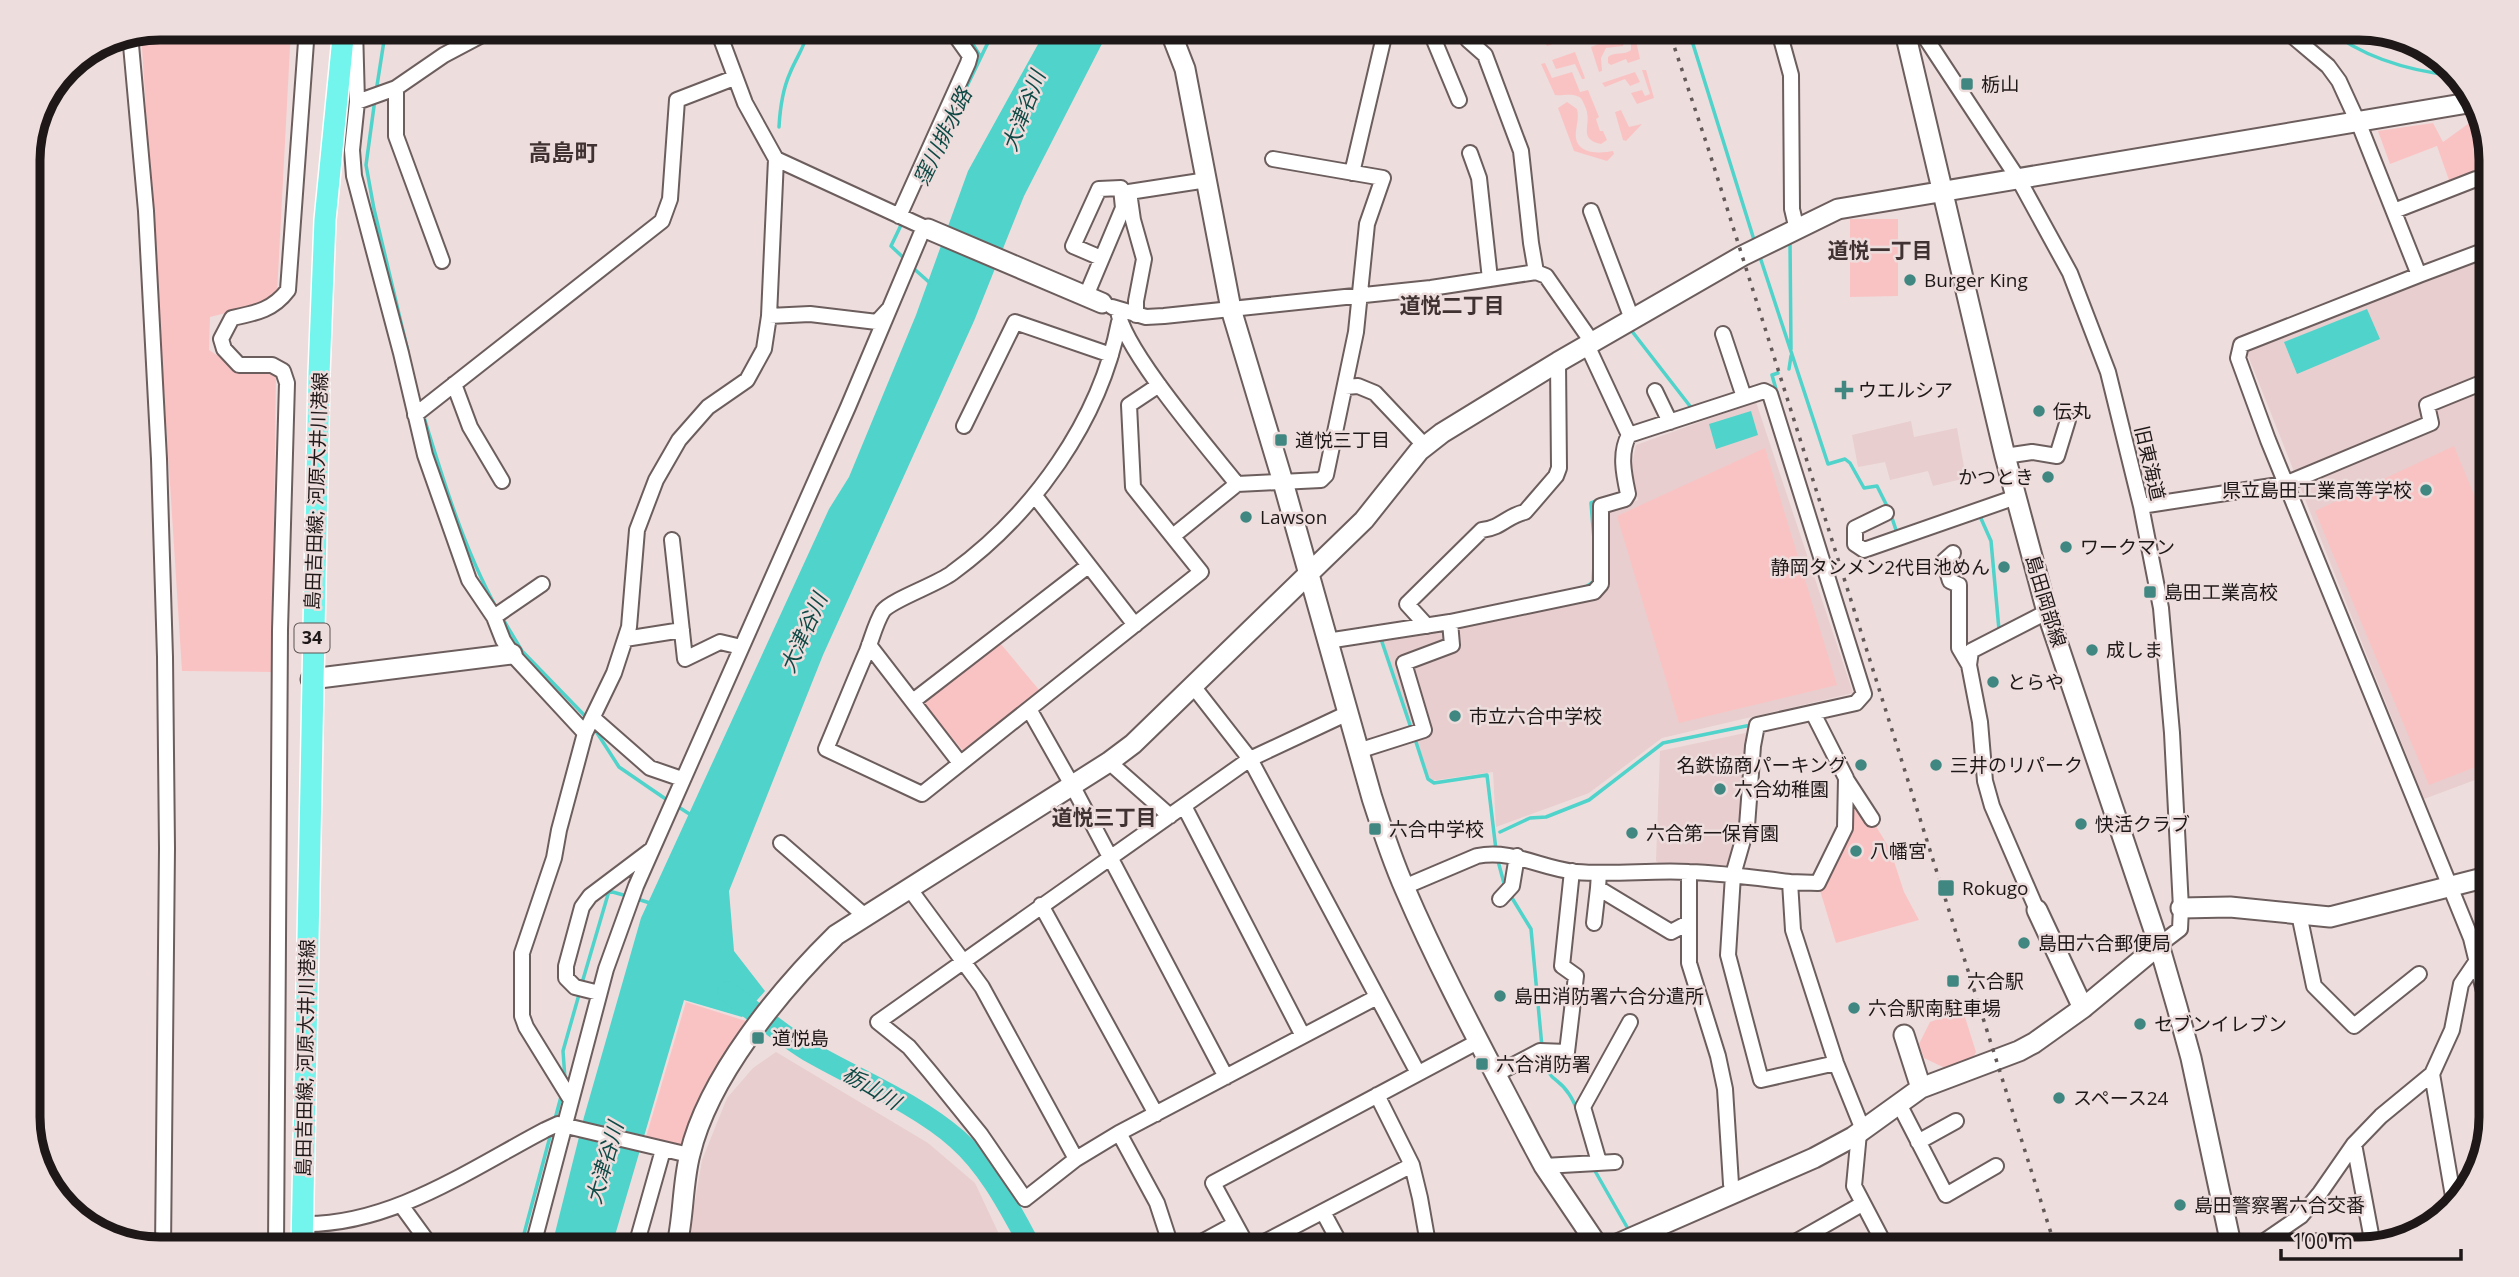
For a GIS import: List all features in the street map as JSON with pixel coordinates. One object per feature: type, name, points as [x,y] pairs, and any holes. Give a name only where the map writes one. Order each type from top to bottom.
[{"type":"main road","name":"島田吉田線; 河原大井川港線","points":[[302,1237],[319,374],[325,220],[343,40]]},
{"type":"street","points":[[276,1237],[280,630],[287,383],[283,371],[272,365],[239,365],[224,349],[220,339],[232,317],[262,312],[279,302],[288,290],[306,40]]},
{"type":"street","points":[[355,40],[357,103],[352,150],[354,176],[425,455],[469,580],[494,617],[503,640],[512,654],[585,733]]},
{"type":"street","points":[[357,103],[396,88],[444,55],[472,40]]},
{"type":"street","points":[[571,1100],[526,1027],[523,1016],[522,953],[554,858],[585,733],[614,673],[629,627],[637,530],[656,480],[679,440],[708,407],[747,380],[764,349],[769,316],[776,159],[756,126],[734,78],[721,40]]},
{"type":"street","points":[[899,216],[968,63],[970,56],[959,40]]},
{"type":"street","points":[[1174,40],[1185,69],[1231,309],[1310,575],[1372,799],[1404,887],[1438,962],[1544,1166],[1592,1237]]},
{"type":"street","points":[[1352,173],[1383,40]]},
{"type":"street","points":[[1434,40],[1459,100]]},
{"type":"street","points":[[1468,40],[1485,55],[1521,151],[1536,272]]},
{"type":"street","points":[[1781,40],[1790,75],[1792,232]]},
{"type":"street","name":"島田岡部線","points":[[1907,40],[2016,497],[2047,612],[2159,945],[2191,1058],[2229,1237]]},
{"type":"street","name":"旧東海道","points":[[1927,40],[2018,180],[2070,273],[2108,372],[2141,506],[2161,608],[2167,666],[2181,908],[2180,929],[2159,945]]},
{"type":"street","points":[[2297,40],[2328,66],[2339,81],[2358,121],[2419,275]]},
{"type":"street","points":[[131,45],[146,211],[159,459],[165,657],[167,848],[163,1237]]},
{"type":"street","points":[[415,415],[662,221],[670,199],[677,100],[734,78]]},
{"type":"street","points":[[396,88],[396,136],[442,261]]},
{"type":"street","points":[[678,1237],[689,1155],[709,1098],[781,994],[836,935],[1109,762],[1133,744],[1364,520],[1425,446],[1468,415],[1758,248],[1838,209],[2464,104]]},
{"type":"street","points":[[1470,153],[1479,178],[1490,279]]},
{"type":"street","points":[[776,159],[1106,308],[1136,315],[1164,316],[1359,296],[1536,272],[1546,276],[1589,344],[1629,435]]},
{"type":"street","points":[[1173,536],[1237,484],[1321,481],[1326,475],[1356,332],[1367,224],[1383,178],[1273,159]]},
{"type":"street","points":[[2394,211],[2476,179]]},
{"type":"street","points":[[1136,315],[1144,259],[1133,220],[1129,192],[1207,180]]},
{"type":"street","points":[[1101,258],[1073,246],[1099,189],[1121,188],[1123,208],[1101,258],[1111,355],[1101,387],[1083,423],[1035,496],[985,547],[950,575],[884,609],[826,749],[922,794],[1202,572],[1133,487],[1129,405],[1159,385]]},
{"type":"street","points":[[1591,211],[1632,319]]},
{"type":"street","points":[[535,1237],[599,993],[623,921],[682,779],[926,228]]},
{"type":"street","points":[[2478,253],[2241,345],[2238,358],[2285,484],[2471,938],[2479,973]]},
{"type":"street","points":[[769,316],[810,314],[877,321],[892,306]]},
{"type":"street","points":[[1106,308],[1159,385],[1237,484]]},
{"type":"street","points":[[964,426],[1015,322],[1111,355]]},
{"type":"street","points":[[1723,334],[1744,397]]},
{"type":"street","points":[[1427,626],[1407,604],[1482,530],[1495,529],[1517,513],[1525,512],[1556,476],[1559,468],[1558,362]]},
{"type":"street","points":[[454,384],[470,427],[502,481]]},
{"type":"street","points":[[2141,506],[2285,484],[2431,423],[2427,405],[2478,384]]},
{"type":"street","points":[[1345,387],[1358,386],[1375,393],[1425,446]]},
{"type":"street","points":[[1655,391],[1668,419]]},
{"type":"street","points":[[1327,641],[1450,622],[1598,589],[1601,584],[1601,506],[1625,499],[1628,494],[1622,468],[1629,435],[1668,419],[1764,391],[1770,394],[1864,694],[1856,703],[1757,725],[1747,826],[1733,875],[1728,955],[1761,1080],[1836,1063]]},
{"type":"street","points":[[2005,456],[2032,452],[2057,457],[2068,420]]},
{"type":"street","points":[[1035,496],[1135,625]]},
{"type":"street","points":[[1886,513],[1855,528],[1855,544],[1864,550],[2016,497]]},
{"type":"street","points":[[672,540],[685,659],[720,642],[741,647]]},
{"type":"street","points":[[1953,553],[1944,561],[1950,581],[1959,585],[1959,648],[1969,665]]},
{"type":"street","points":[[913,701],[1088,566]]},
{"type":"street","points":[[494,617],[542,584]]},
{"type":"street","points":[[2047,612],[1971,651],[1969,665],[1980,722],[1985,781],[1992,806],[2083,1008]]},
{"type":"street","points":[[1358,751],[1424,730],[1405,663],[1452,645],[1450,622]]},
{"type":"street","points":[[625,639],[682,630]]},
{"type":"street","points":[[869,645],[960,763]]},
{"type":"street","points":[[311,679],[512,654]]},
{"type":"street","points":[[1194,686],[1251,758],[1418,1073]]},
{"type":"street","points":[[1028,709],[1072,785],[1226,1077]]},
{"type":"street","points":[[1348,713],[1251,758],[878,1022],[908,1046],[930,1072],[981,1135],[1025,1199],[1076,1159],[1119,1133],[1377,997]]},
{"type":"street","points":[[1813,713],[1846,778],[1872,819]]},
{"type":"street","points":[[593,718],[650,768],[682,779]]},
{"type":"street","points":[[1109,762],[1170,816]]},
{"type":"street","points":[[1598,881],[1689,872],[1818,884],[1845,828],[1846,778]]},
{"type":"street","points":[[1184,806],[1303,1036]]},
{"type":"street","points":[[781,844],[865,916]]},
{"type":"street","points":[[599,993],[575,987],[566,978],[566,966],[582,907],[590,896],[652,849]]},
{"type":"street","points":[[1404,887],[1477,856],[1517,856],[1598,881],[1671,932],[1688,923]]},
{"type":"street","points":[[1505,894],[1517,856]]},
{"type":"street","points":[[1496,1074],[1540,1051],[1567,1052],[1576,976],[1562,965],[1572,872]]},
{"type":"street","points":[[1689,872],[1689,963],[1718,1056],[1725,1089],[1731,1184],[1734,1194]]},
{"type":"street","points":[[2181,908],[2230,906],[2330,917],[2479,879]]},
{"type":"street","points":[[1594,923],[1598,881]]},
{"type":"street","points":[[1790,882],[1793,930],[1861,1132],[1854,1186],[1881,1237]]},
{"type":"street","points":[[909,888],[982,987],[1076,1159]]},
{"type":"street","points":[[1041,905],[1156,1114]]},
{"type":"street","points":[[2299,914],[2314,986],[2354,1026],[2419,974]]},
{"type":"street","points":[[1653,1237],[1861,1132],[1921,1088],[2034,1043],[2083,1008],[2159,945]]},
{"type":"street","points":[[2270,1237],[2301,1216],[2354,1144],[2381,1115],[2432,1074],[2452,1030],[2461,984],[2479,959]]},
{"type":"street","points":[[1599,1162],[1583,1107],[1630,1022]]},
{"type":"street","points":[[1904,1035],[1921,1088]]},
{"type":"street","points":[[1243,1237],[1213,1183],[1479,1041]]},
{"type":"street","points":[[2432,1074],[2452,1192]]},
{"type":"street","points":[[1377,1095],[1412,1166],[1427,1237]]},
{"type":"street","points":[[1899,1104],[1945,1195],[1996,1166]]},
{"type":"street","points":[[1918,1142],[1956,1121]]},
{"type":"street","points":[[307,1237],[302,1224],[327,1225],[401,1205],[544,1129],[564,1125],[689,1155]]},
{"type":"street","points":[[1119,1133],[1157,1203],[1168,1237]]},
{"type":"street","points":[[2354,1144],[2371,1235]]},
{"type":"street","points":[[638,1237],[659,1149]]},
{"type":"street","points":[[1544,1166],[1615,1162]]},
{"type":"street","points":[[1274,1237],[1412,1166]]},
{"type":"street","points":[[1804,1237],[1862,1204]]},
{"type":"street","points":[[401,1205],[424,1237]]},
{"type":"street","points":[[1323,1212],[1337,1237]]},
{"type":"street","points":[[1211,1237],[1235,1224]]},
{"type":"shaded area","points":[[290,40],[277,294],[254,306],[210,317],[209,350],[235,367],[276,371],[272,672],[182,671],[142,42]]},
{"type":"shaded area","points":[[1544,40],[1566,40],[1547,46]]},
{"type":"shaded area","points":[[1609,40],[1626,40],[1623,46],[1606,48],[1601,58],[1602,71],[1599,72],[1591,47]]},
{"type":"shaded area","points":[[1631,40],[1636,40],[1640,59],[1628,63],[1626,59],[1611,65],[1608,63],[1608,57],[1611,55],[1631,50]]},
{"type":"shaded area","points":[[1575,52],[1584,79],[1575,64],[1556,69],[1552,60]]},
{"type":"shaded area","points":[[1545,63],[1552,78],[1572,72],[1580,92],[1588,90],[1599,117],[1596,119],[1600,131],[1603,131],[1607,140],[1601,144],[1589,138],[1587,111],[1582,100],[1574,95],[1555,95],[1541,64]]},
{"type":"shaded area","points":[[1642,70],[1646,70],[1654,98],[1637,104],[1631,93],[1642,90],[1645,96],[1650,94]]},
{"type":"shaded area","points":[[1635,72],[1640,82],[1630,86],[1625,79],[1605,87],[1602,83]]},
{"type":"shaded area","points":[[1567,102],[1577,109],[1578,144],[1588,151],[1613,151],[1614,154],[1607,161],[1574,151],[1558,108]]},
{"type":"shaded area","points":[[1621,110],[1629,127],[1642,124],[1626,141],[1623,140],[1615,112]]},
{"type":"shaded area","points":[[2433,123],[2443,142],[2468,124],[2473,126],[2478,152],[2478,180],[2450,183],[2437,146],[2390,164],[2378,131]]},
{"type":"shaded area","points":[[1850,219],[1898,219],[1898,296],[1850,297]]},
{"type":"shaded area","points":[[2478,260],[2479,779],[2424,799],[2245,348]]},
{"type":"shaded area","points":[[1756,402],[1853,693],[1662,738],[1589,793],[1496,827],[1493,772],[1430,781],[1382,642],[1603,595],[1610,585],[1608,511],[1638,500],[1631,470],[1636,445]]},
{"type":"shaded area","points":[[1911,421],[1914,437],[1957,428],[1966,478],[1933,486],[1928,471],[1890,480],[1885,462],[1858,467],[1852,435]]},
{"type":"shaded area","points":[[2454,446],[2478,505],[2479,766],[2429,785],[2315,511]]},
{"type":"shaded area","points":[[1765,448],[1837,685],[1679,723],[1617,516]]},
{"type":"shaded area","points":[[1000,643],[1040,691],[964,752],[925,705],[926,699]]},
{"type":"shaded area","points":[[1750,732],[1741,830],[1729,869],[1661,865],[1656,861],[1660,751]]},
{"type":"shaded area","points":[[1846,778],[1890,849],[1904,892],[1919,920],[1836,943],[1818,884],[1845,828]]},
{"type":"shaded area","points":[[686,1002],[749,1022],[684,1148],[646,1137]]},
{"type":"shaded area","points":[[1958,1012],[1964,1014],[1976,1052],[1973,1058],[1945,1068],[1924,1058],[1919,1044],[1930,1022]]},
{"type":"shaded area","points":[[776,1052],[928,1143],[975,1183],[1000,1237],[689,1237],[702,1160],[727,1098],[753,1068]]},
{"type":"water","name":"大津谷川","points":[[1040,40],[1104,40],[1024,196],[974,321],[823,655],[729,891],[734,951],[765,991],[742,1017],[684,1000],[615,1237],[554,1237],[584,1117],[641,918],[829,509],[849,477],[916,315],[968,171]]},
{"type":"water","points":[[2367,309],[2380,339],[2297,374],[2284,342]]},
{"type":"water","points":[[1751,411],[1758,435],[1716,449],[1709,424]]},
{"type":"waterway","points":[[376,92],[384,40]]},
{"type":"waterway","points":[[779,127],[785,86],[805,40]]},
{"type":"waterway","points":[[970,40],[980,56]]},
{"type":"waterway","name":"窪川排水路","points":[[938,146],[989,40]]},
{"type":"waterway","points":[[1692,40],[1755,243]]},
{"type":"waterway","points":[[2343,40],[2371,55],[2404,67],[2442,74]]},
{"type":"waterway","points":[[375,99],[366,165],[408,352]]},
{"type":"waterway","name":"窪川排水路","points":[[902,223],[891,246],[907,261]]},
{"type":"waterway","points":[[1790,241],[1791,349]]},
{"type":"waterway","points":[[1759,254],[1828,464],[1845,459],[1864,488],[1877,486],[1897,533]]},
{"type":"waterway","points":[[912,267],[930,283]]},
{"type":"waterway","points":[[1631,330],[1693,410]]},
{"type":"waterway","points":[[1789,369],[1791,356]]},
{"type":"waterway","points":[[1778,373],[1772,375],[1779,400]]},
{"type":"waterway","points":[[423,414],[464,538],[497,609]]},
{"type":"waterway","points":[[1787,468],[1807,534]]},
{"type":"waterway","points":[[1594,539],[1591,503],[1599,500]]},
{"type":"waterway","points":[[1979,514],[1991,541],[1999,630]]},
{"type":"waterway","points":[[1586,587],[1593,582],[1594,564]]},
{"type":"waterway","points":[[501,616],[522,651],[588,719]]},
{"type":"waterway","points":[[1385,636],[1382,642],[1412,731]]},
{"type":"waterway","points":[[1500,832],[1530,818],[1546,817],[1589,800],[1663,743],[1751,725],[1752,722]]},
{"type":"waterway","points":[[592,725],[619,767],[670,802]]},
{"type":"waterway","points":[[1415,739],[1428,779],[1434,783],[1487,775],[1496,850]]},
{"type":"waterway","points":[[677,806],[691,815]]},
{"type":"waterway","points":[[1498,861],[1505,887]]},
{"type":"waterway","points":[[582,983],[609,891],[627,896]]},
{"type":"waterway","points":[[1509,893],[1531,929],[1542,1047]]},
{"type":"waterway","points":[[634,898],[650,903]]},
{"type":"waterway","points":[[565,1079],[563,1051],[580,991]]},
{"type":"waterway","name":"栃山川","points":[[728,992],[800,1045],[905,1103],[957,1139],[990,1177],[1025,1237]]},
{"type":"waterway","points":[[1544,1054],[1551,1075],[1573,1100],[1589,1152]]},
{"type":"waterway","points":[[555,1119],[562,1093]]},
{"type":"waterway","points":[[523,1237],[551,1133]]},
{"type":"waterway","points":[[1595,1171],[1627,1227]]},
{"type":"railway","points":[[1672,40],[2052,1237]]},
{"type":"place","name":"栃山","points":[[1967,84]]},
{"type":"place","name":"Burger King","points":[[1910,280]]},
{"type":"place","name":"ウエルシア","points":[[1844,390]]},
{"type":"place","name":"伝丸","points":[[2039,411]]},
{"type":"place","name":"道悦三丁目","points":[[1281,440]]},
{"type":"place","name":"かつとき","points":[[2048,477]]},
{"type":"place","name":"県立島田工業高等学校","points":[[2426,490]]},
{"type":"place","name":"Lawson","points":[[1246,517]]},
{"type":"place","name":"ワークマン","points":[[2066,547]]},
{"type":"place","name":"静岡タンメン2代目池めん","points":[[2004,567]]},
{"type":"place","name":"島田工業高校","points":[[2150,592]]},
{"type":"place","name":"成しま","points":[[2092,650]]},
{"type":"place","name":"とらや","points":[[1993,682]]},
{"type":"place","name":"市立六合中学校","points":[[1455,716]]},
{"type":"place","name":"名鉄協商パーキング","points":[[1861,765]]},
{"type":"place","name":"三井のリパーク","points":[[1936,765]]},
{"type":"place","name":"六合幼稚園","points":[[1720,789]]},
{"type":"place","name":"快活クラブ","points":[[2081,824]]},
{"type":"place","name":"六合中学校","points":[[1375,829]]},
{"type":"place","name":"六合第一保育園","points":[[1632,833]]},
{"type":"place","name":"八幡宮","points":[[1856,851]]},
{"type":"place","name":"Rokugo","points":[[1946,888]]},
{"type":"place","name":"島田六合郵便局","points":[[2024,943]]},
{"type":"place","name":"六合駅","points":[[1953,981]]},
{"type":"place","name":"島田消防署六合分遣所","points":[[1500,996]]},
{"type":"place","name":"六合駅南駐車場","points":[[1854,1008]]},
{"type":"place","name":"セブンイレブン","points":[[2140,1024]]},
{"type":"place","name":"道悦島","points":[[758,1038]]},
{"type":"place","name":"六合消防署","points":[[1482,1064]]},
{"type":"place","name":"スペース24","points":[[2059,1098]]},
{"type":"place","name":"島田警察署六合交番","points":[[2180,1205]]},
{"type":"district","name":"高島町","points":[[563,153]]},
{"type":"district","name":"道悦一丁目","points":[[1880,251]]},
{"type":"district","name":"道悦二丁目","points":[[1452,306]]},
{"type":"district","name":"道悦三丁目","points":[[1104,818]]}]
